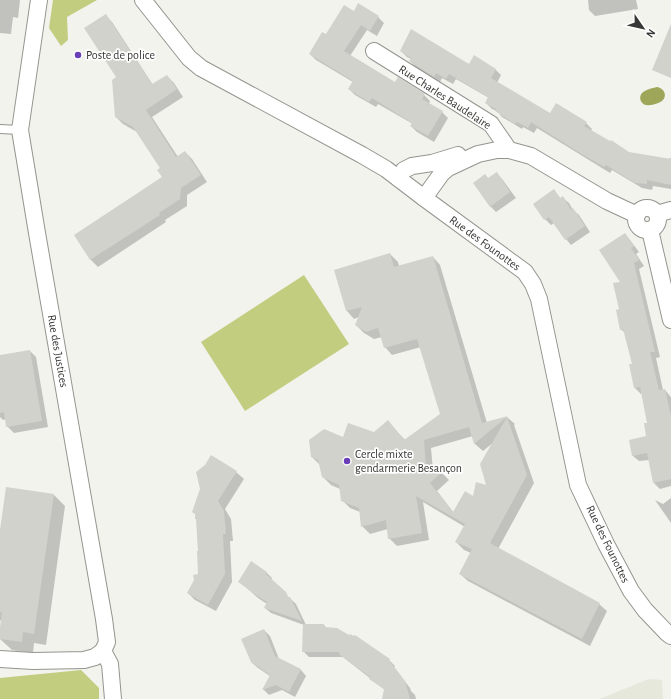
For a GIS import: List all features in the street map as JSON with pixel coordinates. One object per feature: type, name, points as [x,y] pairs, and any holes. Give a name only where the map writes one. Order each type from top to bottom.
[{"type":"street","name":"Rue des Justices","points":[[39,0],[20,130],[104,619],[107,642],[104,651],[110,664],[113,699]]},
{"type":"street","name":"Rue des Founottes","points":[[143,0],[189,58],[201,68],[386,169],[525,272],[533,284],[539,299],[578,485],[606,544],[631,591],[645,610],[671,636]]},
{"type":"street","name":"Rue Charles Baudelaire","points":[[374,51],[491,124],[509,150]]},
{"type":"street","points":[[398,178],[404,170],[412,166],[432,163],[458,156],[497,150],[509,150],[531,156],[607,201],[637,215]]},
{"type":"street","points":[[424,198],[442,173],[448,168],[478,154]]},
{"type":"street","points":[[647,208],[664,212],[658,220],[656,226],[650,230],[642,230],[636,221],[637,215],[643,209],[647,208]]},
{"type":"street","points":[[650,230],[671,320]]},
{"type":"street","points":[[0,659],[32,661],[84,660],[95,657],[104,651]]},
{"type":"lane","points":[[0,128],[20,130]]},
{"type":"shaded area","points":[[53,0],[97,0],[67,17],[68,40],[61,46],[49,28]]},
{"type":"shaded area","points":[[657,87],[662,89],[664,92],[664,99],[653,105],[643,104],[640,100],[642,93]]},
{"type":"shaded area","points":[[304,275],[349,344],[245,411],[201,342]]},
{"type":"shaded area","points":[[81,670],[99,688],[99,699],[0,699],[0,678]]},
{"type":"shaded area","points":[[649,679],[662,680],[663,699],[599,699]]},
{"type":"building","points":[[358,3],[379,16],[370,31],[361,25],[344,51],[395,82],[398,77],[425,94],[422,99],[443,111],[428,136],[410,126],[412,123],[372,98],[369,102],[348,89],[353,81],[309,54],[322,32],[326,34],[344,5],[354,11]]},
{"type":"building","points":[[106,14],[152,84],[167,75],[177,89],[146,110],[176,157],[185,151],[201,175],[181,188],[180,199],[159,213],[160,215],[90,260],[74,235],[162,177],[157,170],[160,168],[133,127],[115,117],[112,80],[116,77],[84,28]]},
{"type":"building","points":[[671,24],[671,78],[652,70]]},
{"type":"building","points":[[411,29],[469,64],[474,55],[496,69],[491,78],[550,113],[556,103],[587,122],[584,126],[610,141],[611,140],[629,152],[671,159],[671,185],[647,180],[647,184],[635,183],[606,165],[604,167],[580,153],[531,122],[528,128],[517,122],[515,124],[495,111],[496,109],[485,103],[488,97],[449,74],[446,79],[436,73],[434,77],[409,61],[411,58],[400,51]]},
{"type":"building","points":[[497,172],[510,192],[490,207],[473,183],[485,174],[488,178]]},
{"type":"building","points":[[554,189],[560,198],[563,196],[571,210],[573,208],[585,226],[565,240],[549,217],[544,220],[533,204]]},
{"type":"building","points":[[625,233],[634,246],[631,248],[639,260],[634,263],[655,352],[650,352],[659,390],[665,389],[671,416],[671,479],[653,483],[647,453],[632,456],[629,440],[646,436],[644,423],[647,423],[640,387],[634,388],[629,364],[632,364],[623,329],[620,330],[616,310],[619,309],[613,283],[620,282],[599,250]]},
{"type":"building","points":[[390,253],[394,267],[433,256],[482,423],[508,416],[474,444],[469,427],[424,440],[426,467],[442,472],[430,483],[453,512],[465,491],[473,496],[476,482],[486,485],[480,464],[507,417],[527,475],[490,543],[600,603],[582,639],[459,574],[472,549],[455,542],[465,524],[416,496],[422,533],[388,539],[386,520],[361,527],[359,508],[341,501],[339,485],[322,477],[318,460],[311,457],[309,440],[324,429],[343,437],[348,423],[374,432],[388,420],[404,440],[440,414],[417,339],[384,348],[378,328],[366,332],[355,325],[362,307],[346,311],[334,270]]},
{"type":"building","points":[[30,350],[42,421],[6,427],[4,412],[0,413],[0,355]]},
{"type":"building","points":[[211,455],[237,471],[218,501],[224,511],[226,534],[223,534],[225,574],[208,605],[187,593],[194,580],[193,575],[198,574],[196,519],[195,514],[192,512],[200,489],[196,472],[205,465]]},
{"type":"building","points":[[6,487],[54,494],[34,634],[23,632],[22,642],[0,639],[2,612],[0,612],[0,530]]},
{"type":"building","points":[[251,561],[267,572],[266,574],[286,592],[302,621],[264,608],[267,602],[238,582]]},
{"type":"building","points":[[303,624],[324,624],[324,627],[337,628],[349,635],[355,635],[390,659],[389,661],[405,681],[410,699],[382,699],[384,689],[369,679],[370,677],[340,655],[339,652],[302,652]]},
{"type":"building","points":[[264,629],[275,656],[301,669],[289,692],[276,685],[262,690],[270,675],[251,662],[241,639]]},
{"type":"place","name":"Poste de police","points":[[78,55]]},
{"type":"place","name":"Cercle mixte gendarmerie Besançon","points":[[347,461]]}]
